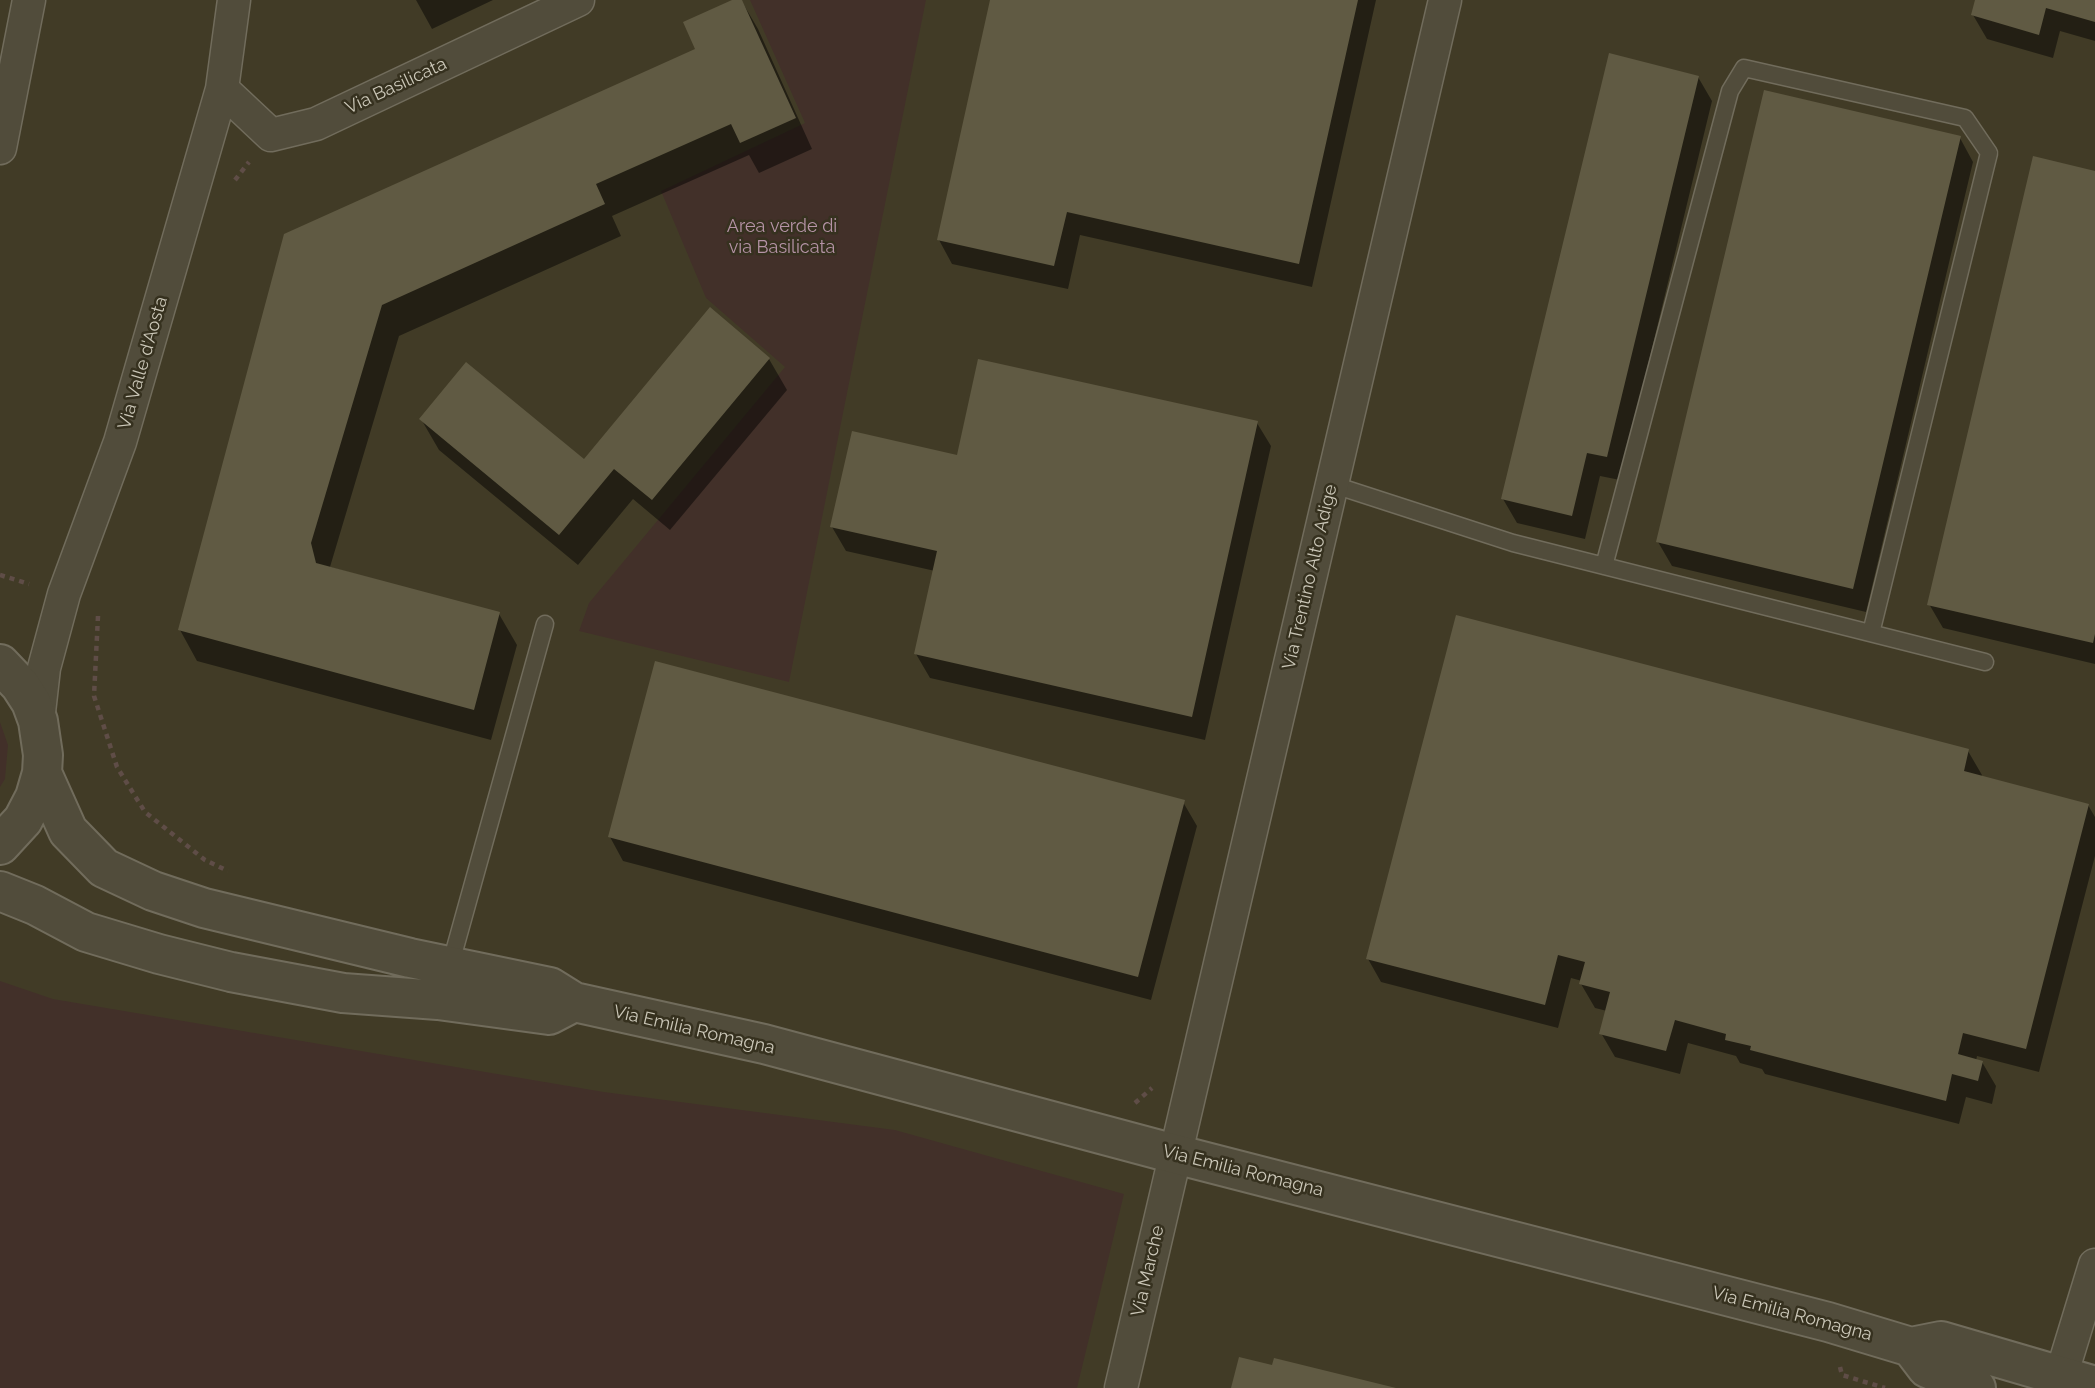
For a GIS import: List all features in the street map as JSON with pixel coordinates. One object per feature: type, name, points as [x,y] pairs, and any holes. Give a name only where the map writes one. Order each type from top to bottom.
[{"type":"street","points":[[0,148],[29,0]]},
{"type":"street","name":"Via Valle d'Aosta","points":[[38,722],[44,668],[64,594],[120,442],[222,89],[234,0]]},
{"type":"street","name":"Via Basilicata","points":[[222,89],[271,135],[316,124],[578,0]]},
{"type":"street","name":"Via Trentino Alto Adige","points":[[1175,1154],[1445,0]]},
{"type":"street","name":"Via Emilia Romagna","points":[[0,664],[20,685],[31,702],[38,722],[43,755],[42,773],[35,797],[23,820],[0,845]]},
{"type":"street","name":"Via Emilia Romagna","points":[[42,773],[68,831],[104,867],[153,891],[204,908],[253,922],[550,987],[573,1002],[764,1044],[1175,1154],[1686,1284],[1911,1347],[1941,1341],[2078,1381]]},
{"type":"street","points":[[0,891],[35,905],[86,932],[231,972],[343,993],[438,1000],[549,1016],[573,1002]]},
{"type":"street","name":"Via Marche","points":[[1121,1388],[1175,1154]]},
{"type":"street","points":[[2078,1381],[2095,1265]]},
{"type":"street","name":"Via Emilia Romagna","points":[[1911,1347],[1927,1368],[1976,1388]]},
{"type":"lane","points":[[1604,566],[1730,91],[1744,68],[1965,118],[1989,153],[1871,633]]},
{"type":"lane","points":[[1331,484],[1513,543],[1984,662]]},
{"type":"lane","points":[[450,966],[545,624]]},
{"type":"path","points":[[0,575],[98,606],[94,696],[117,767],[145,812],[205,860],[239,876]]},
{"type":"path","points":[[1127,1104],[1136,1103],[1161,1080],[1191,1081]]},
{"type":"green space","name":"Area verde di via Basilicata","points":[[750,0],[926,0],[789,682],[579,631],[589,603],[785,367],[706,298],[661,191],[805,123]]},
{"type":"green space","points":[[0,722],[8,745],[5,779],[0,787]]},
{"type":"green space","points":[[0,981],[53,999],[604,1092],[895,1130],[1124,1194],[1077,1388],[0,1388]]},
{"type":"building","points":[[732,0],[742,0],[796,118],[740,143],[731,124],[596,184],[605,204],[382,305],[311,543],[316,563],[500,612],[474,710],[178,630],[284,234],[695,49],[683,22]]},
{"type":"building","points":[[990,0],[1358,0],[1299,264],[1067,212],[1054,266],[937,240]]},
{"type":"building","points":[[1975,0],[2095,0],[2095,22],[2046,8],[2039,35],[1971,15]]},
{"type":"building","points":[[1609,53],[1699,76],[1607,457],[1587,453],[1572,516],[1501,499]]},
{"type":"building","points":[[1764,90],[1961,136],[1853,589],[1656,542]]},
{"type":"building","points":[[2033,156],[2095,171],[2093,643],[1927,605]]},
{"type":"building","points":[[710,307],[770,358],[652,500],[614,469],[559,535],[419,419],[466,362],[584,459]]},
{"type":"building","points":[[978,359],[1258,421],[1192,717],[914,654],[937,551],[830,527],[852,431],[957,455]]},
{"type":"building","points":[[1456,615],[1969,749],[1964,771],[2089,804],[2026,1049],[1963,1033],[1958,1054],[1983,1061],[1978,1081],[1952,1074],[1946,1101],[1750,1050],[1751,1046],[1725,1040],[1726,1034],[1675,1020],[1666,1051],[1599,1034],[1610,992],[1579,984],[1585,962],[1558,955],[1545,1005],[1366,959]]},
{"type":"building","points":[[655,661],[1185,800],[1138,977],[608,837]]},
{"type":"building","points":[[1239,1357],[1272,1365],[1274,1358],[1396,1388],[1231,1388]]}]
